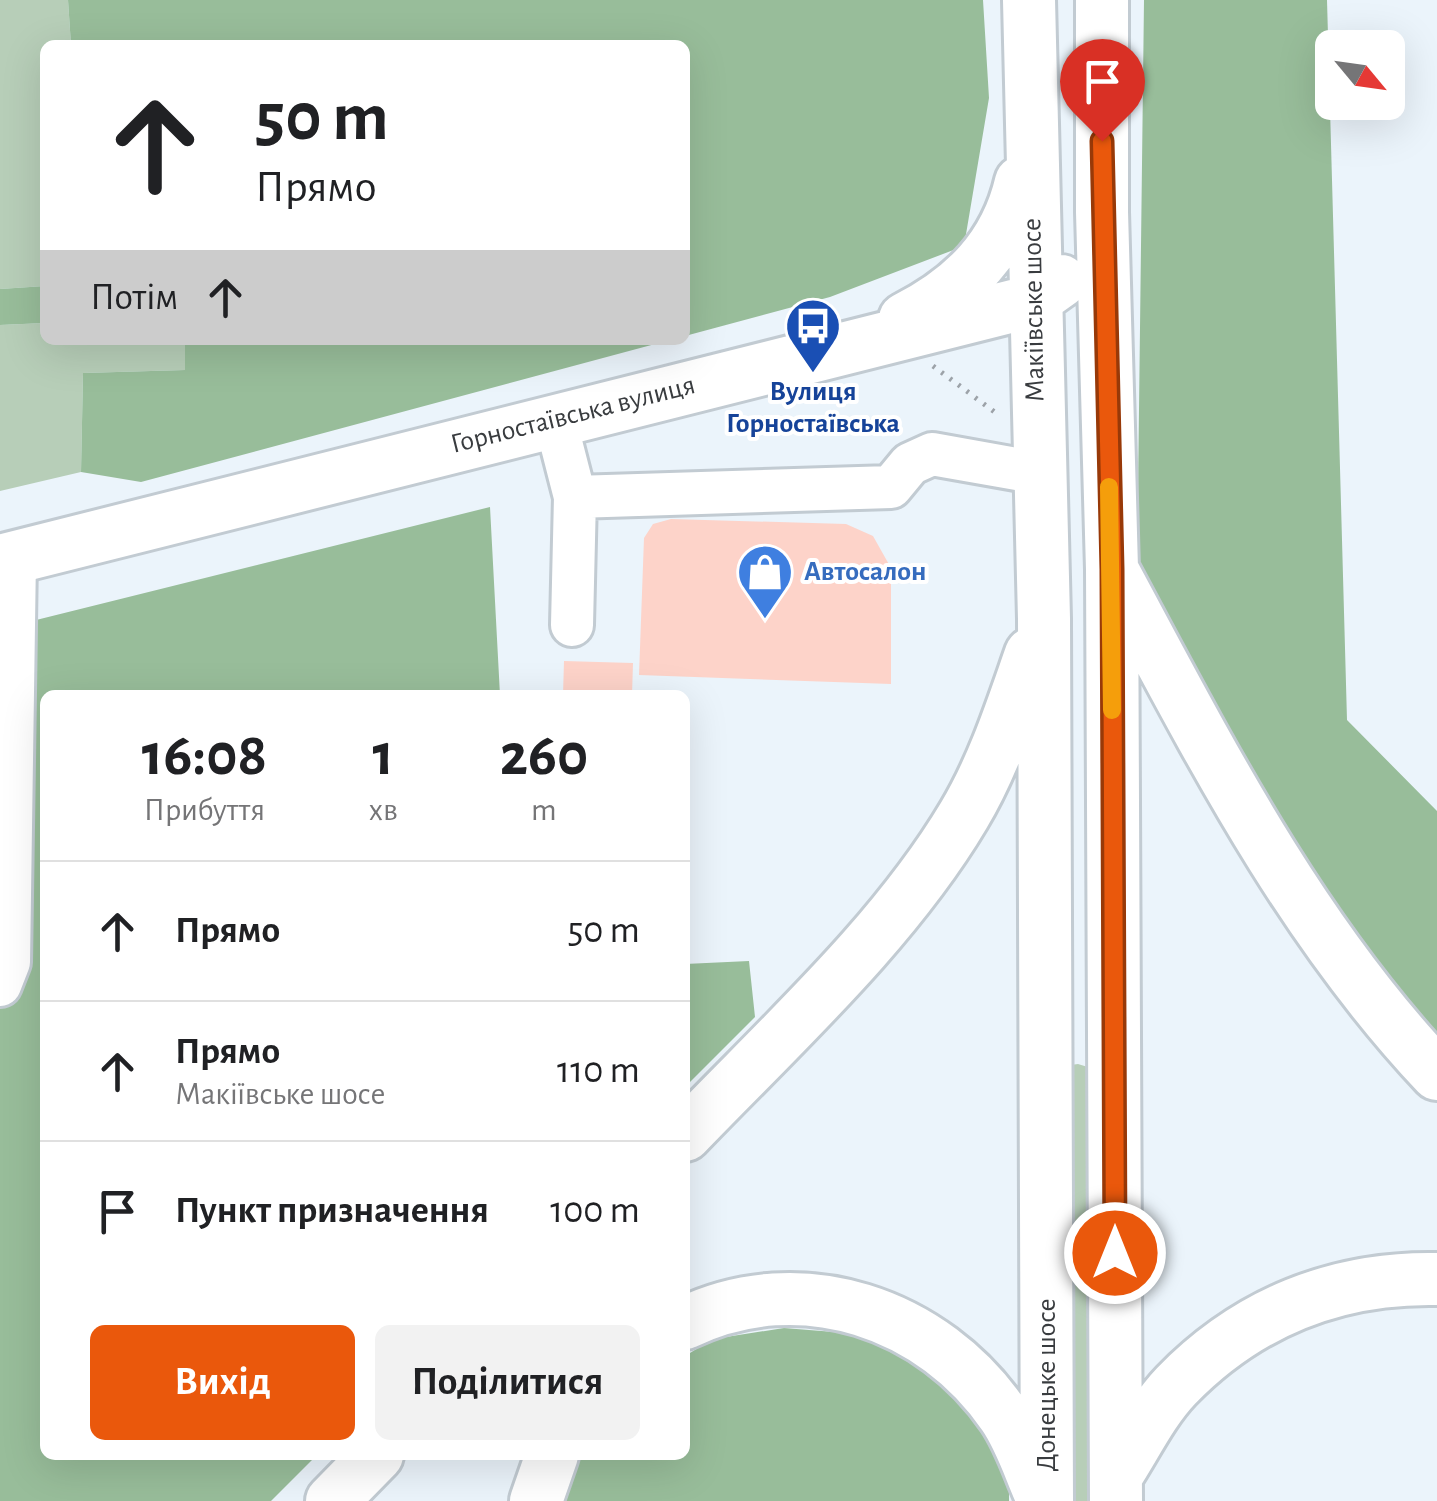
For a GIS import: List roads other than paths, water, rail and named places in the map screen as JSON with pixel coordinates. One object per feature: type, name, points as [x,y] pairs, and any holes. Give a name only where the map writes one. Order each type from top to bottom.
[{"type":"main road","name":"Макіївське шосе","points":[[1030,0],[1036,403],[1044,619]]},
{"type":"main road","points":[[1102,0],[1102,212],[1112,569],[1116,1488]]},
{"type":"main road","points":[[886,335],[930,306],[989,254],[1015,207],[1032,138]]},
{"type":"main road","name":"Горностаївська вулиця","points":[[8,559],[886,335],[1034,301],[1072,272],[1087,250],[1102,212]]},
{"type":"main road","points":[[886,335],[944,334],[988,347],[1006,358],[1036,403]]},
{"type":"main road","points":[[1112,569],[1239,805],[1332,951],[1437,1074]]},
{"type":"main road","points":[[690,1129],[830,984],[933,864],[966,812],[996,750],[1044,619]]},
{"type":"main road","name":"Донецьке шосе","points":[[1044,619],[1045,1501]]},
{"type":"main road","points":[[1046,1029],[1057,1008],[1080,999],[1101,1009],[1114,1031]]},
{"type":"main road","points":[[1116,1488],[1174,1388],[1243,1331],[1323,1292],[1384,1278],[1437,1279]]},
{"type":"main road","points":[[690,1322],[738,1306],[779,1300],[851,1307],[914,1328],[958,1363],[1006,1418],[1045,1501]]},
{"type":"main road","points":[[332,1501],[372,1460]]},
{"type":"main road","points":[[536,1501],[550,1460]]},
{"type":"street","points":[[554,419],[575,497],[572,624]]},
{"type":"street","points":[[575,497],[890,487],[910,464],[932,454],[1038,473]]},
{"type":"street","points":[[3,970],[8,559]]},
{"type":"place","name":"Вулиця Горностаївська","points":[[813,375]]},
{"type":"place","name":"Автосалон","points":[[765,621]]}]
